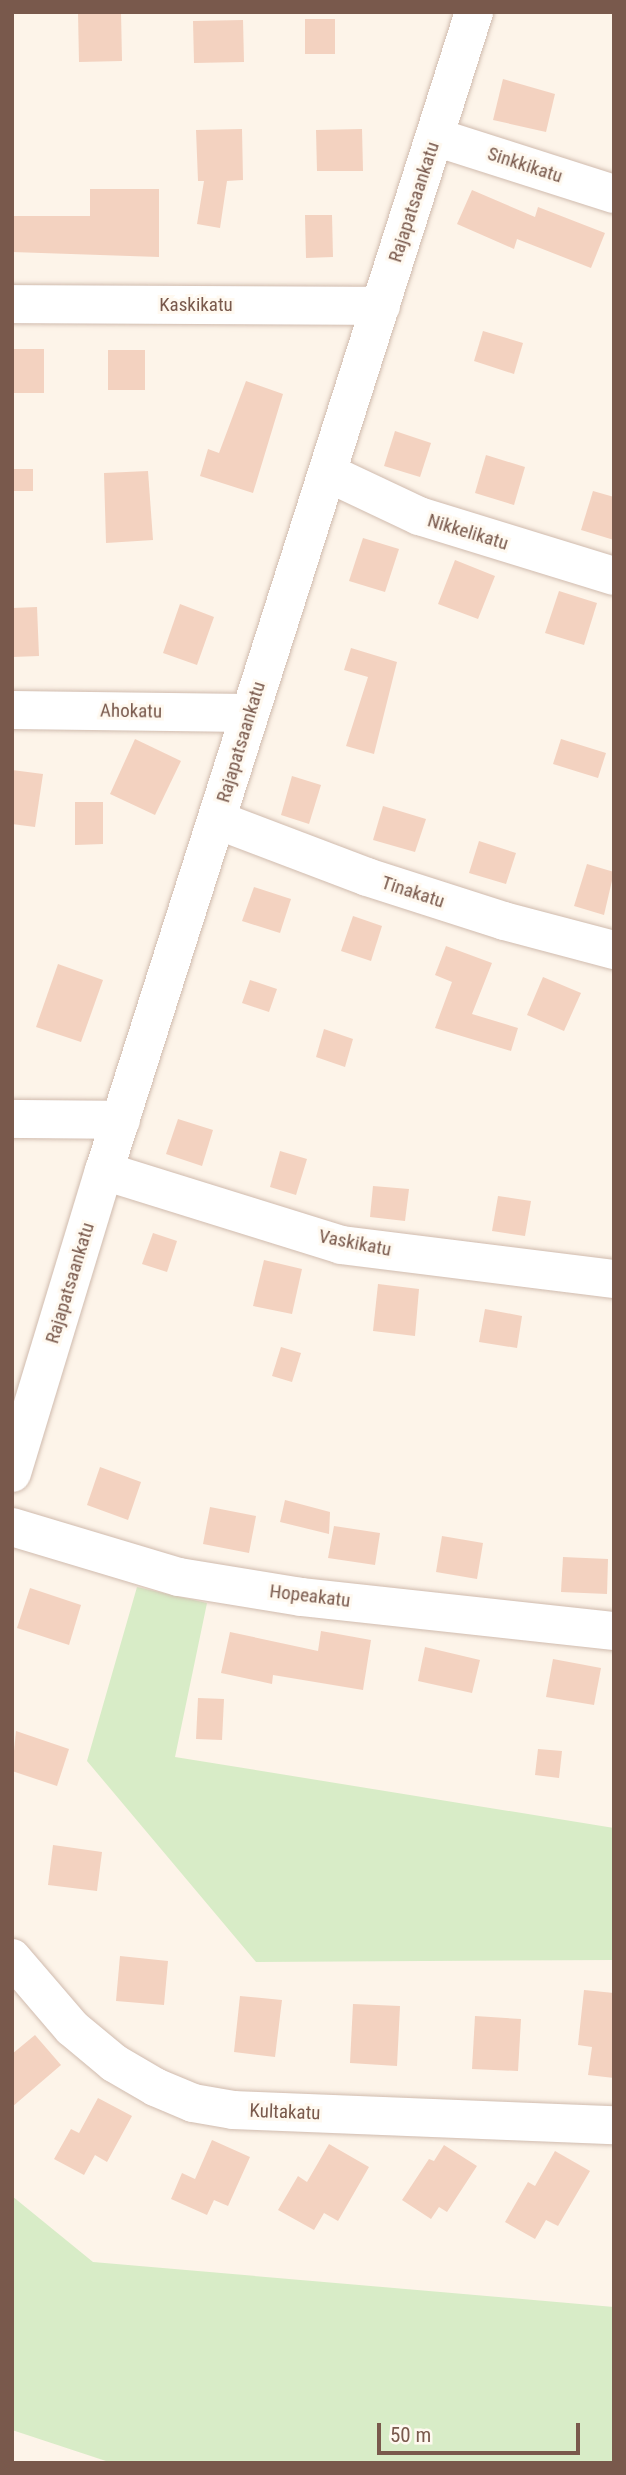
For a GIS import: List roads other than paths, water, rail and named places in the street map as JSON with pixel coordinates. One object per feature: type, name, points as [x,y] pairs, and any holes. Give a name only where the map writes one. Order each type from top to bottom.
[{"type":"street","name":"Rajapatsaankatu","points":[[12,1473],[104,1171],[474,12]]},
{"type":"street","name":"Sinkkikatu","points":[[435,137],[614,194]]},
{"type":"street","name":"Kaskikatu","points":[[12,304],[380,306]]},
{"type":"street","name":"Nikkelikatu","points":[[328,473],[419,516],[614,576]]},
{"type":"street","name":"Ahokatu","points":[[12,710],[249,713]]},
{"type":"street","name":"Tinakatu","points":[[217,820],[379,881],[504,921],[614,950]]},
{"type":"street","points":[[12,1119],[121,1120]]},
{"type":"street","name":"Vaskikatu","points":[[104,1171],[341,1245],[614,1279]]},
{"type":"street","name":"Hopeakatu","points":[[12,1527],[179,1577],[301,1597],[614,1631]]},
{"type":"street","name":"Kultakatu","points":[[12,1958],[72,2028],[104,2054],[155,2087],[192,2103],[233,2110],[614,2125]]}]
